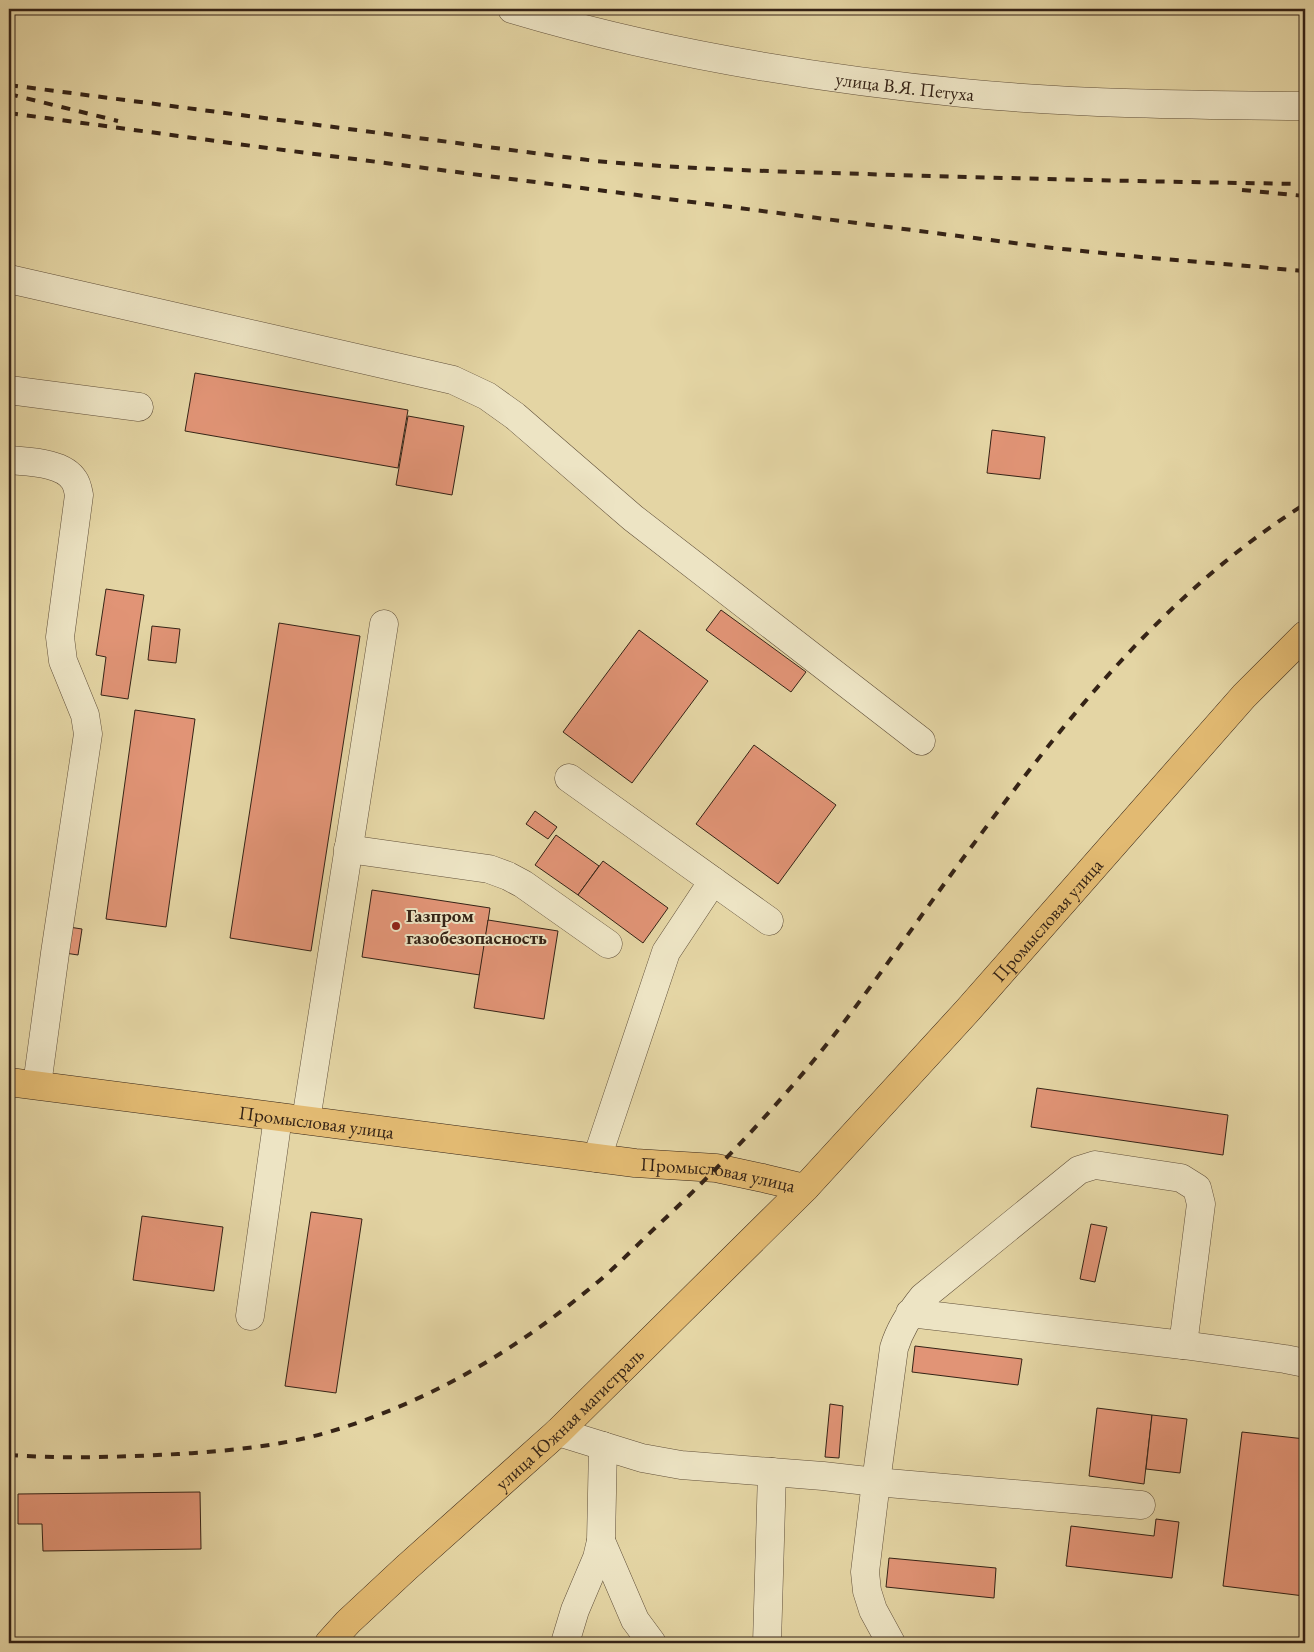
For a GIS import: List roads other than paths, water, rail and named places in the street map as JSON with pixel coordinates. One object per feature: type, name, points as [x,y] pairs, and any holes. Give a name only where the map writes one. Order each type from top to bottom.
[{"type":"main road","name":"Промысловая улица","points":[[9,1082],[597,1158],[716,1168],[805,1188],[968,1010],[1244,696],[1305,635]]},
{"type":"main road","name":"улица Южная магистраль","points":[[329,1643],[348,1622],[406,1568],[558,1432],[805,1188]]},
{"type":"street","name":"улица В.Я. Петуха","points":[[512,9],[565,25],[657,46],[750,65],[852,80],[964,93],[1090,101],[1305,106]]},
{"type":"street","points":[[9,279],[453,380],[486,396],[515,416],[633,518],[921,741]]},
{"type":"street","points":[[9,390],[139,407]]},
{"type":"street","points":[[9,460],[55,466],[66,471],[75,481],[79,495],[60,637],[63,661],[85,715],[88,734],[36,1085]]},
{"type":"street","points":[[306,1120],[384,624]]},
{"type":"street","points":[[569,778],[769,921]]},
{"type":"street","points":[[348,849],[489,869],[523,884],[608,944]]},
{"type":"street","points":[[597,1158],[666,952],[712,881]]},
{"type":"street","points":[[250,1316],[278,1117]]},
{"type":"street","points":[[892,1643],[873,1610],[867,1591],[866,1572],[894,1348],[899,1332],[910,1313],[923,1297],[1079,1170],[1095,1165],[1181,1178],[1197,1188],[1201,1204],[1183,1345]]},
{"type":"street","points":[[910,1313],[1183,1345],[1305,1363]]},
{"type":"street","points":[[558,1432],[642,1458],[681,1465],[1141,1505]]},
{"type":"street","points":[[565,1643],[575,1610],[597,1558],[601,1540],[603,1446]]},
{"type":"street","points":[[767,1643],[772,1472]]},
{"type":"street","points":[[601,1540],[635,1620],[652,1643]]},
{"type":"railway","points":[[9,85],[596,161],[634,164],[822,173],[1305,184]]},
{"type":"railway","points":[[9,94],[118,121]]},
{"type":"railway","points":[[9,113],[260,147],[1053,248],[1305,271]]},
{"type":"railway","points":[[1242,190],[1305,196]]},
{"type":"railway","points":[[9,1455],[94,1457],[178,1454],[254,1447],[311,1437],[365,1420],[433,1391],[497,1355],[558,1313],[606,1275],[699,1186],[800,1077],[886,966],[988,824],[1068,722],[1110,673],[1201,582],[1251,541],[1305,504]]},
{"type":"place","name":"Газпром газобезопасность","points":[[396,926]]}]
